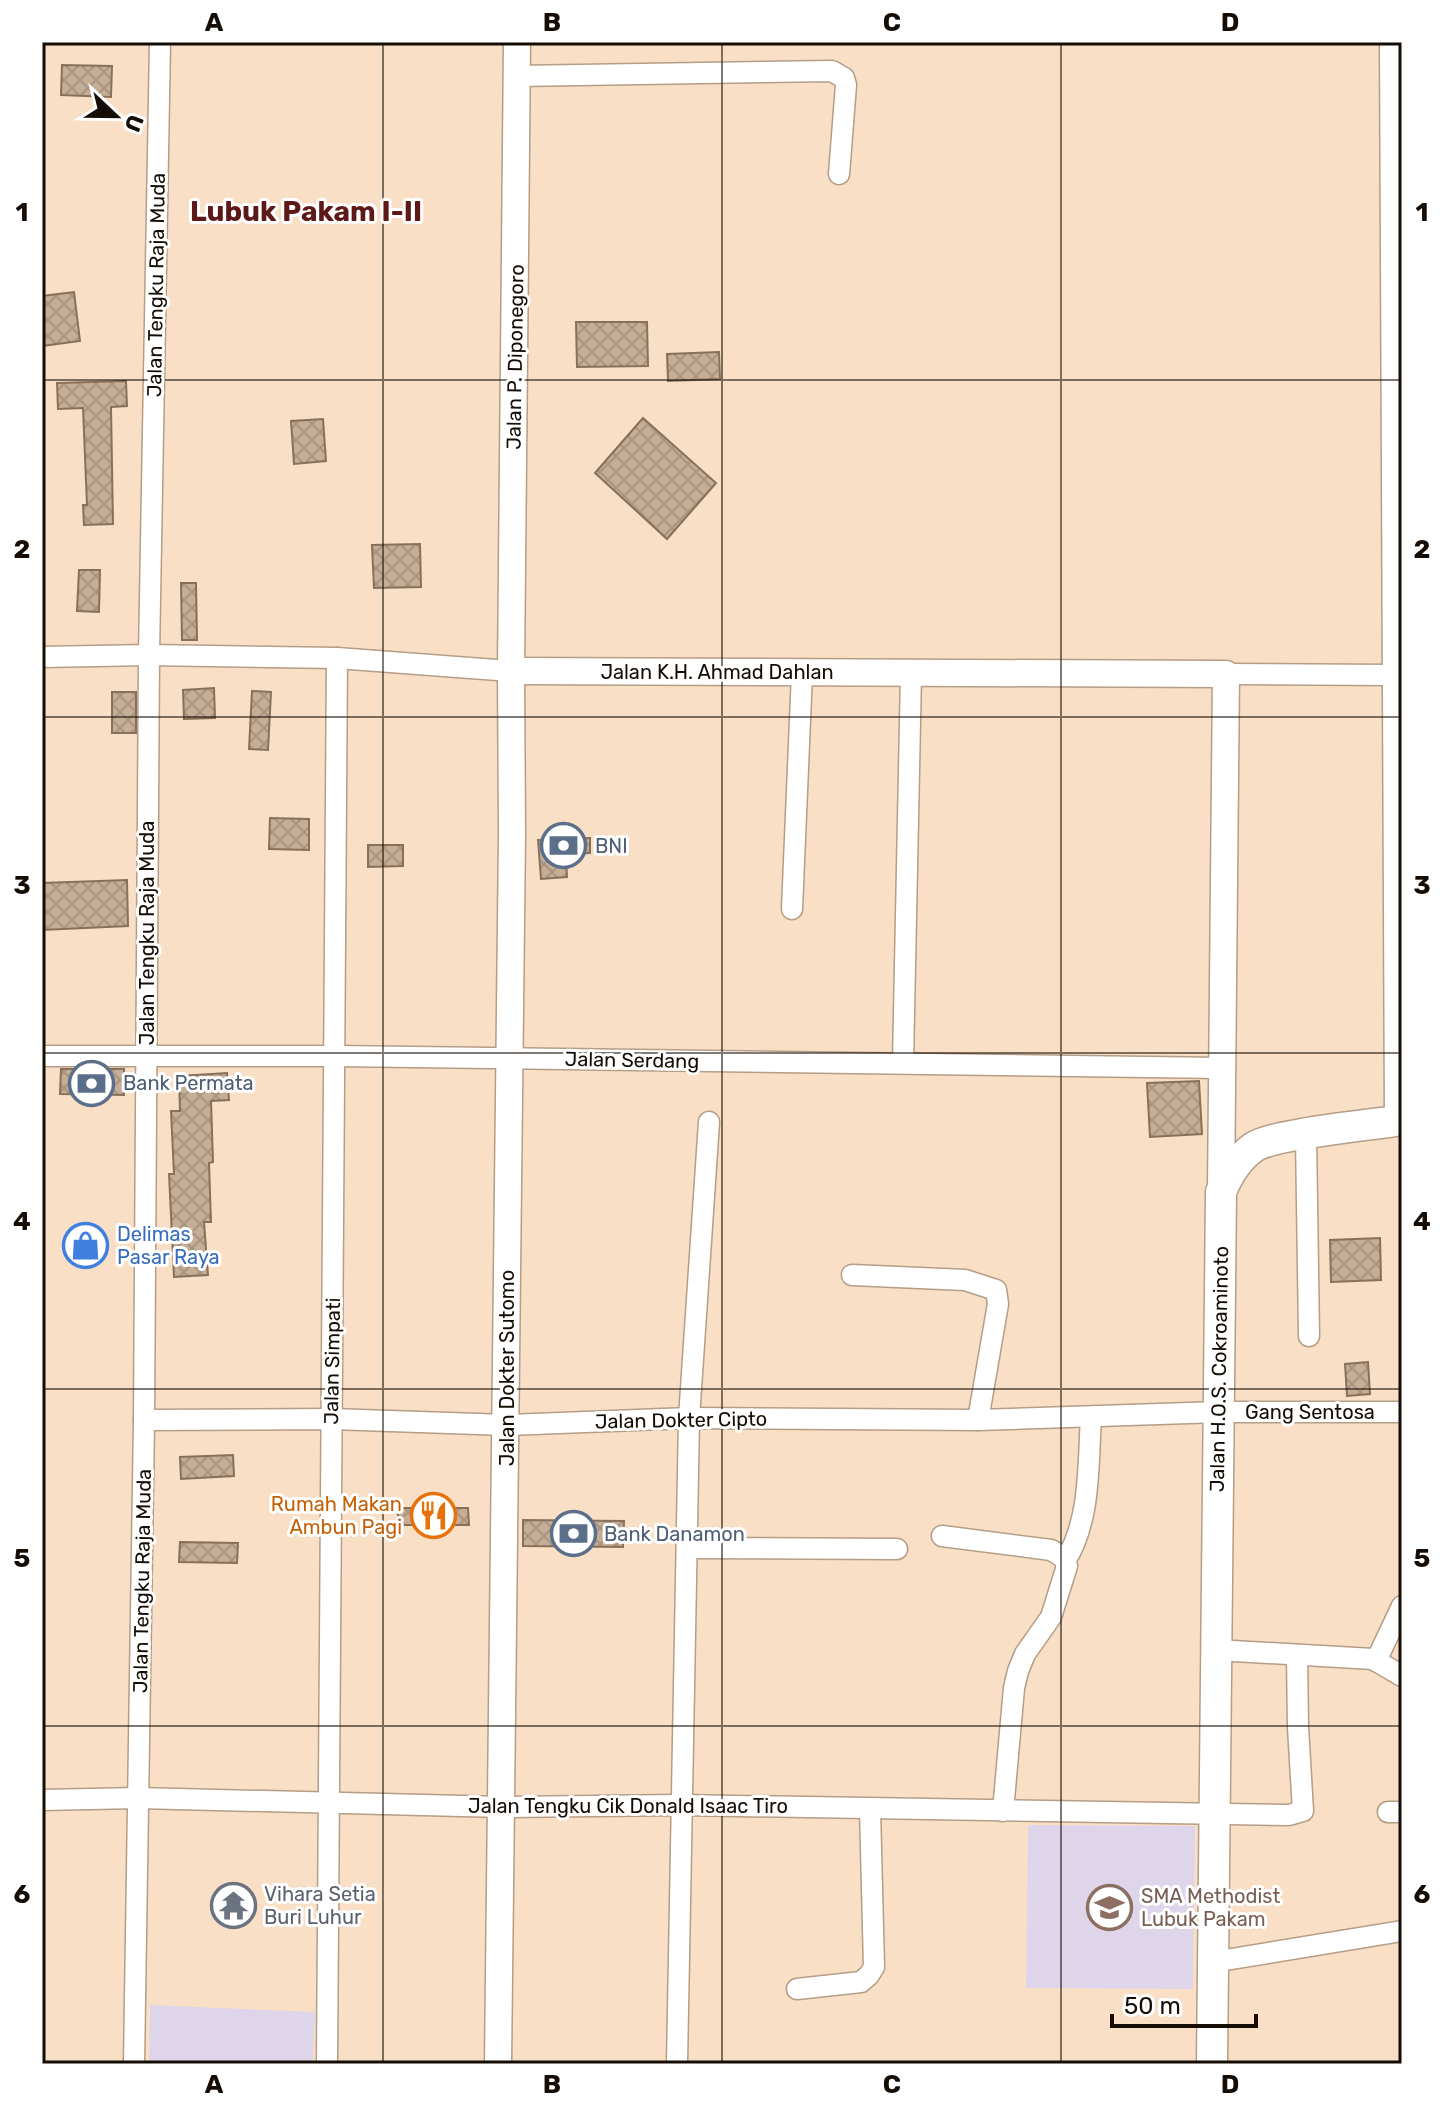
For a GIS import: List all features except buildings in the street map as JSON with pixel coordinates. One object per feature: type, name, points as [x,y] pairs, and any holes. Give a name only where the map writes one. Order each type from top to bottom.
[{"type":"highway","points":[[1221,1192],[1238,1160],[1263,1142],[1399,1120]]},
{"type":"highway","name":"Jalan H.O.S. Cokroaminoto","points":[[1212,2064],[1221,1192]]},
{"type":"main road","name":"Jalan P. Diponegoro","points":[[511,671],[517,42]]},
{"type":"main road","name":"Jalan K.H. Ahmad Dahlan","points":[[511,671],[1226,674]]},
{"type":"main road","name":"Jalan Dokter Sutomo","points":[[498,2064],[507,1425],[511,671]]},
{"type":"main road","name":"Jalan H.O.S. Cokroaminoto","points":[[1221,1192],[1226,674]]},
{"type":"main road","points":[[1222,1097],[1226,1113],[1236,1126],[1263,1142]]},
{"type":"street","name":"Jalan Tengku Raja Muda","points":[[134,2064],[144,1420],[149,655],[160,42]]},
{"type":"street","points":[[1390,42],[1396,110],[1393,675],[1399,1120]]},
{"type":"street","points":[[517,76],[832,71],[844,78],[846,85],[839,174]]},
{"type":"street","name":"Jalan K.H. Ahmad Dahlan","points":[[42,657],[337,658],[511,671]]},
{"type":"street","name":"Jalan Simpati","points":[[327,2064],[337,658]]},
{"type":"street","points":[[792,909],[802,673]]},
{"type":"street","points":[[903,1063],[911,673]]},
{"type":"street","name":"Jalan K.H. Ahmad Dahlan","points":[[1226,674],[1393,675]]},
{"type":"street","name":"Jalan Serdang","points":[[42,1056],[336,1056],[1222,1068]]},
{"type":"street","points":[[677,2064],[689,1418],[709,1122]]},
{"type":"street","points":[[1306,1135],[1309,1336]]},
{"type":"street","points":[[852,1275],[965,1280],[996,1290],[998,1304],[978,1420]]},
{"type":"street","name":"Jalan Dokter Cipto","points":[[144,1420],[332,1419],[507,1425],[689,1418],[978,1420],[1219,1412]]},
{"type":"street","name":"Gang Sentosa","points":[[1219,1412],[1402,1412]]},
{"type":"street","points":[[1065,1561],[1076,1538],[1084,1508],[1091,1417]]},
{"type":"street","points":[[942,1536],[1051,1550],[1063,1557],[1067,1566],[1051,1617],[1025,1654],[1016,1679],[1003,1811]]},
{"type":"street","points":[[687,1548],[897,1549]]},
{"type":"street","points":[[1376,1661],[1402,1606]]},
{"type":"street","points":[[1216,1650],[1376,1661],[1402,1676]]},
{"type":"street","name":"Jalan Tengku Cik Donald Isaac Tiro","points":[[42,1800],[138,1798],[502,1807],[680,1805],[1289,1815],[1303,1811],[1297,1655]]},
{"type":"street","points":[[797,1989],[861,1982],[874,1967],[870,1809]]},
{"type":"street","points":[[1213,1962],[1402,1931]]},
{"type":"shaded area","name":"SMA Methodist Lubuk Pakam","points":[[1028,1825],[1195,1826],[1193,1989],[1026,1988]]},
{"type":"shaded area","points":[[150,2005],[315,2012],[313,2064],[149,2064]]},
{"type":"place","name":"BNI","points":[[564,846]]},
{"type":"place","name":"Bank Permata","points":[[92,1083]]},
{"type":"place","name":"Delimas Pasar Raya","points":[[86,1246]]},
{"type":"place","name":"Rumah Makan Ambun Pagi","points":[[433,1516]]},
{"type":"place","name":"Bank Danamon","points":[[573,1534]]},
{"type":"place","name":"Vihara Setia Buri Luhur","points":[[233,1906]]},
{"type":"place","name":"SMA Methodist Lubuk Pakam","points":[[1110,1907]]},
{"type":"district","name":"Lubuk Pakam I-II","points":[[306,211]]}]
